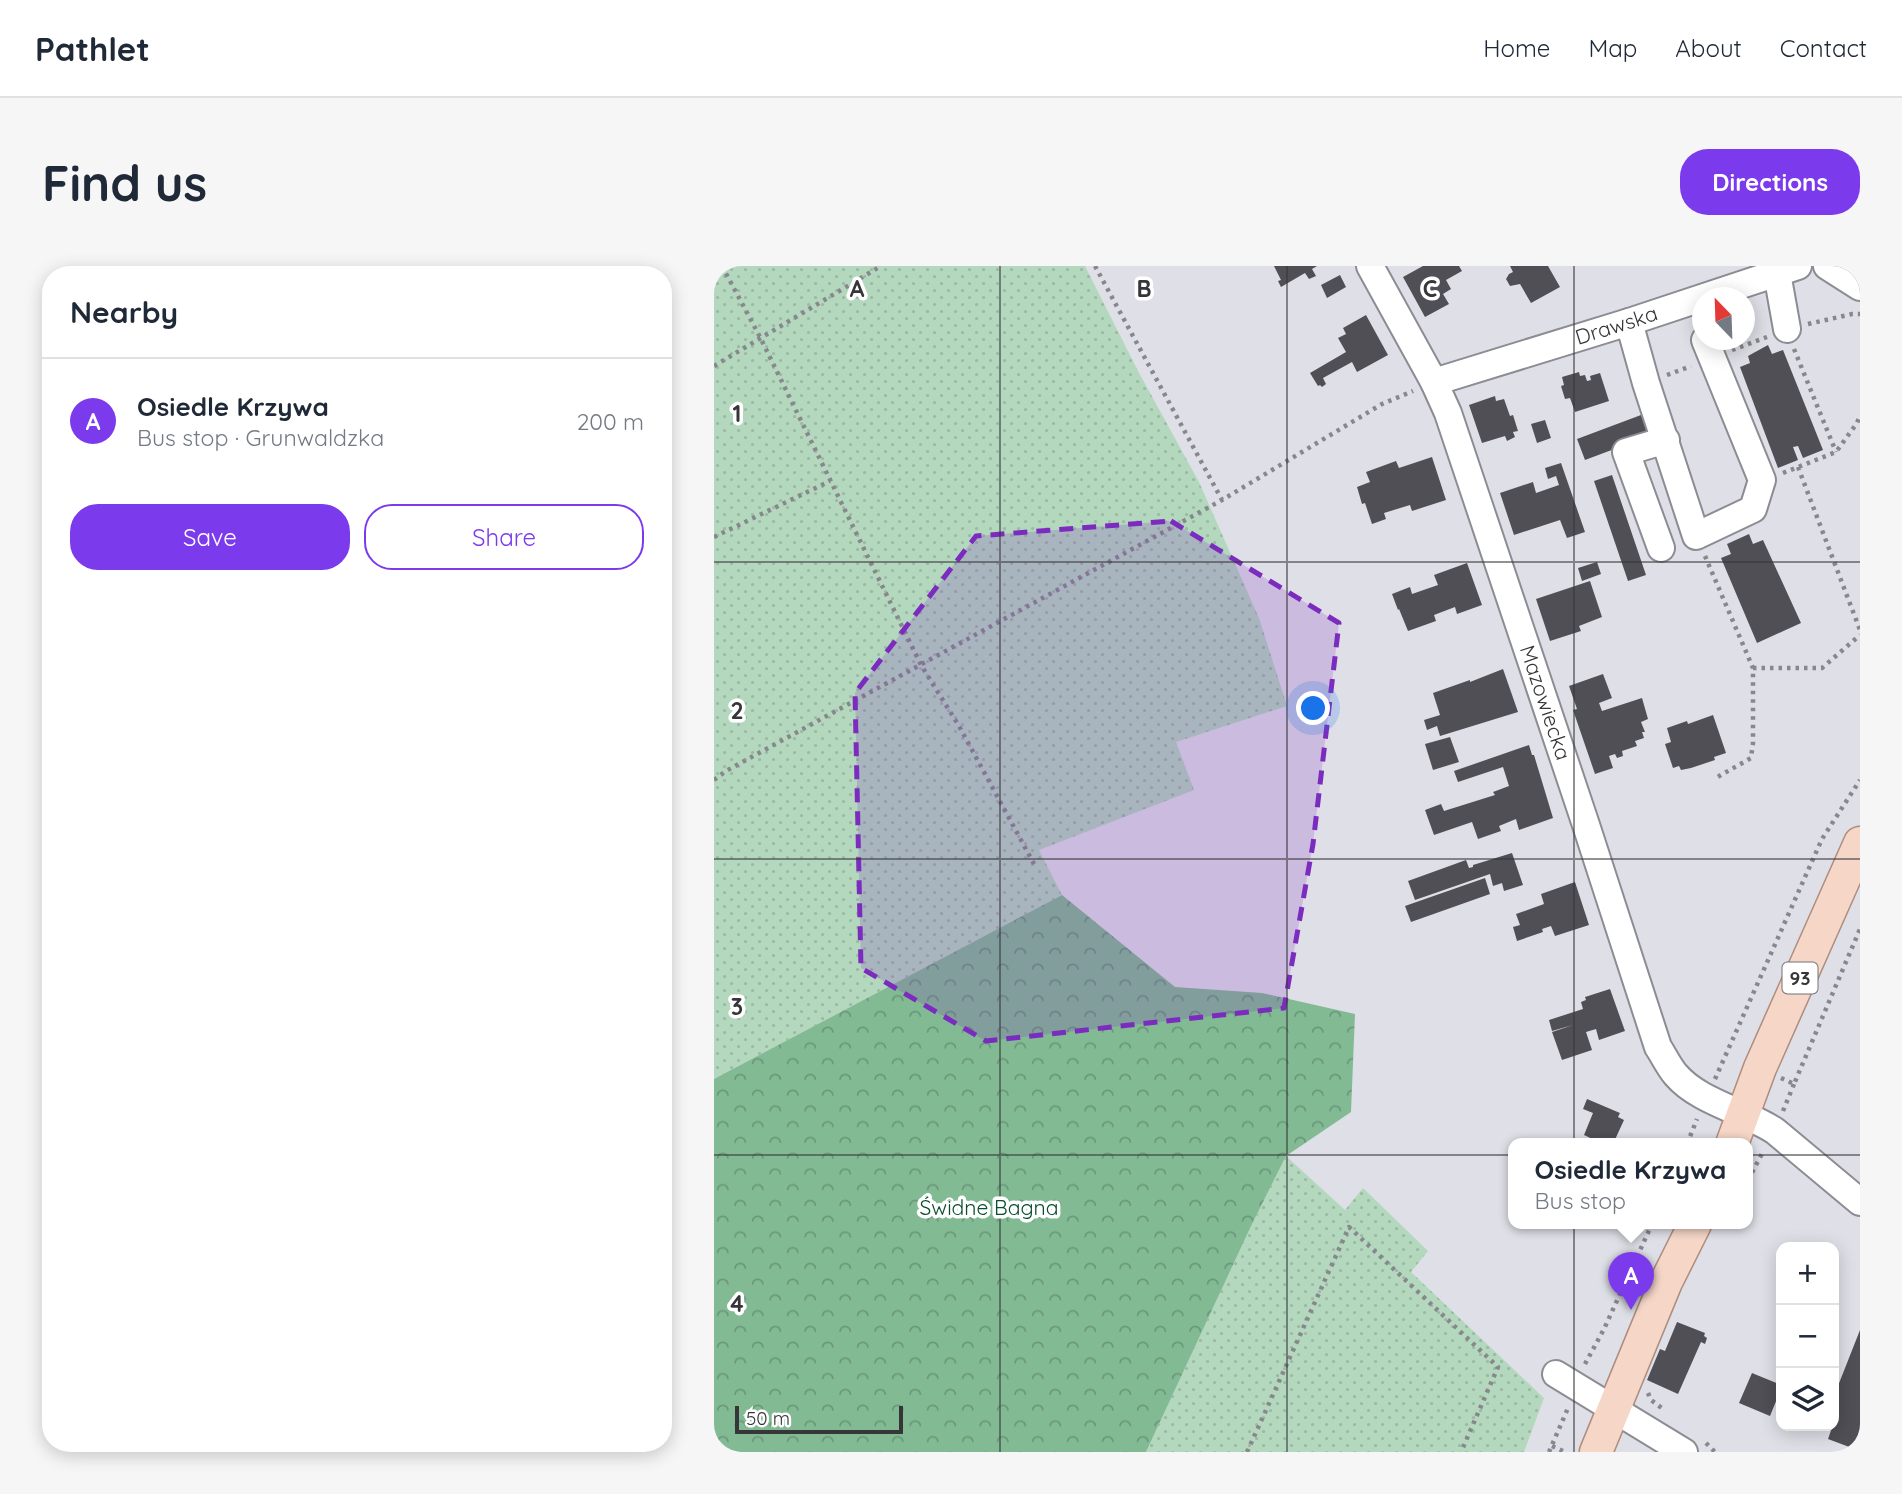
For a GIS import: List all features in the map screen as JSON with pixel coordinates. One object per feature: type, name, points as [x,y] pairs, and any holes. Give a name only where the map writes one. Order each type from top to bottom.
[{"type":"main road","name":"93","points":[[1734,1138],[1766,1056],[1860,843]]},
{"type":"main road","points":[[1596,1452],[1660,1294],[1692,1229]]},
{"type":"street","name":"Mazowiecka","points":[[1370,266],[1448,414],[1658,1047],[1675,1075],[1689,1086],[1775,1131],[1860,1202]]},
{"type":"street","points":[[1827,266],[1860,287]]},
{"type":"street","name":"Drawska","points":[[1433,382],[1629,323],[1788,270]]},
{"type":"street","points":[[1787,329],[1788,270]]},
{"type":"street","points":[[1690,301],[1692,306]]},
{"type":"street","points":[[1629,323],[1696,536],[1753,509],[1762,480],[1709,350]]},
{"type":"street","points":[[1661,548],[1626,452],[1666,440]]},
{"type":"street","points":[[1568,1374],[1614,1410],[1692,1445]]},
{"type":"path","points":[[722,266],[760,337],[921,665],[959,726],[1034,864]]},
{"type":"path","points":[[714,366],[881,266]]},
{"type":"path","points":[[1095,266],[1222,500]]},
{"type":"path","points":[[1755,337],[1860,314]]},
{"type":"path","points":[[1787,329],[1836,452]]},
{"type":"path","points":[[1647,383],[1707,350]]},
{"type":"path","points":[[714,780],[1222,500],[1382,404],[1433,382]]},
{"type":"path","points":[[1762,480],[1836,452],[1860,415]]},
{"type":"path","points":[[1798,467],[1860,630]]},
{"type":"path","points":[[714,537],[830,481]]},
{"type":"path","points":[[1696,536],[1753,668],[1751,758],[1714,779]]},
{"type":"path","points":[[1753,668],[1822,668],[1860,635]]},
{"type":"path","points":[[1690,1138],[1822,839],[1860,781]]},
{"type":"path","points":[[1247,1452],[1349,1227],[1498,1367],[1461,1452]]},
{"type":"path","points":[[1568,1374],[1604,1329],[1650,1229]]},
{"type":"path","points":[[1644,1385],[1651,1400],[1671,1415]]},
{"type":"path","points":[[1565,1452],[1551,1449],[1567,1413],[1569,1400]]},
{"type":"path","points":[[1692,1445],[1715,1452]]},
{"type":"highlighted area","points":[[1171,521],[1339,623],[1313,844],[1284,1008],[986,1041],[861,968],[855,693],[976,536]]},
{"type":"green space","points":[[714,266],[1085,266],[1138,371],[1199,482],[1259,618],[1287,706],[1176,742],[1194,790],[1039,850],[1062,895],[714,1079]]},
{"type":"green space","name":"Świdne Bagna","points":[[1062,895],[1175,987],[1262,993],[1355,1014],[1351,1112],[1286,1156],[1146,1452],[714,1452],[714,1079]]},
{"type":"green space","points":[[1286,1156],[1345,1210],[1363,1188],[1428,1251],[1411,1272],[1544,1398],[1524,1452],[1146,1452]]},
{"type":"building","points":[[1274,266],[1317,266],[1312,269],[1316,276],[1309,279],[1305,273],[1281,287],[1278,281],[1281,280]]},
{"type":"building","points":[[1423,266],[1459,266],[1462,271],[1446,280],[1451,289],[1443,294],[1449,304],[1425,317],[1403,277]]},
{"type":"building","points":[[1510,266],[1548,266],[1560,287],[1531,303],[1520,284],[1510,286],[1506,279],[1513,272]]},
{"type":"building","points":[[1340,275],[1346,287],[1327,298],[1321,285]]},
{"type":"building","points":[[1366,315],[1388,355],[1357,372],[1352,362],[1323,378],[1326,384],[1318,386],[1310,373],[1346,352],[1338,338],[1346,334],[1343,328]]},
{"type":"building","points":[[1768,345],[1772,354],[1783,350],[1823,450],[1803,458],[1798,446],[1793,447],[1798,460],[1778,468],[1740,367],[1750,363],[1748,356]]},
{"type":"building","points":[[1579,372],[1580,376],[1585,375],[1587,381],[1591,380],[1590,376],[1600,373],[1609,401],[1575,412],[1570,398],[1565,399],[1561,386],[1564,385],[1562,377]]},
{"type":"building","points":[[1495,396],[1496,401],[1504,399],[1518,431],[1513,432],[1515,437],[1507,441],[1505,436],[1482,443],[1469,405]]},
{"type":"building","points":[[1641,415],[1649,436],[1585,460],[1577,439]]},
{"type":"building","points":[[1545,420],[1551,438],[1537,443],[1531,424]]},
{"type":"building","points":[[1432,457],[1446,500],[1412,511],[1410,505],[1384,513],[1386,519],[1372,524],[1357,487],[1370,482],[1366,472],[1396,461],[1399,468]]},
{"type":"building","points":[[1561,463],[1585,532],[1567,538],[1560,520],[1514,535],[1500,493],[1533,482],[1536,493],[1559,485],[1556,476],[1548,479],[1545,468]]},
{"type":"building","points":[[1612,475],[1646,575],[1628,581],[1594,481]]},
{"type":"building","points":[[1749,534],[1753,544],[1763,540],[1801,623],[1757,643],[1721,558],[1731,554],[1727,544]]},
{"type":"building","points":[[1597,562],[1601,574],[1582,581],[1578,568]]},
{"type":"building","points":[[1467,563],[1482,605],[1457,614],[1455,607],[1434,615],[1436,621],[1408,631],[1392,594],[1410,587],[1412,594],[1438,585],[1434,575]]},
{"type":"building","points":[[1590,581],[1602,617],[1579,626],[1581,631],[1550,641],[1536,599]]},
{"type":"building","points":[[1503,669],[1518,712],[1440,736],[1437,726],[1427,730],[1424,720],[1440,715],[1433,693]]},
{"type":"building","points":[[1603,674],[1612,698],[1599,703],[1602,711],[1642,698],[1648,719],[1641,722],[1644,738],[1635,741],[1637,746],[1622,751],[1623,756],[1609,756],[1613,768],[1595,774],[1573,710],[1577,709],[1569,686]]},
{"type":"building","points":[[1713,715],[1726,753],[1714,757],[1715,760],[1691,768],[1673,768],[1665,744],[1671,742],[1667,728]]},
{"type":"building","points":[[1450,737],[1459,762],[1433,770],[1425,744]]},
{"type":"building","points":[[1529,745],[1553,818],[1519,830],[1516,819],[1499,826],[1501,831],[1478,839],[1472,822],[1434,835],[1425,810],[1441,804],[1444,811],[1495,795],[1493,792],[1509,786],[1503,767],[1458,782],[1454,771]]},
{"type":"building","points":[[1512,853],[1523,885],[1504,891],[1502,883],[1493,886],[1490,874],[1415,900],[1408,881],[1466,860],[1469,868]]},
{"type":"building","points":[[1485,878],[1490,894],[1411,922],[1405,906]]},
{"type":"building","points":[[1575,882],[1589,925],[1555,936],[1551,926],[1542,929],[1543,932],[1517,941],[1513,927],[1520,925],[1516,914],[1544,904],[1541,894]]},
{"type":"building","points":[[1610,989],[1625,1031],[1599,1040],[1596,1029],[1586,1032],[1592,1050],[1562,1060],[1552,1032],[1573,1025],[1552,1031],[1549,1020],[1583,1009],[1581,1002],[1586,1000],[1585,997]]},
{"type":"building","points":[[1587,1099],[1620,1113],[1618,1117],[1624,1120],[1616,1138],[1590,1138],[1584,1135],[1593,1113],[1583,1109]]},
{"type":"building","points":[[1677,1322],[1705,1333],[1707,1338],[1705,1344],[1701,1342],[1678,1394],[1647,1380],[1660,1349],[1665,1351]]},
{"type":"building","points":[[1860,1330],[1860,1451],[1828,1439],[1831,1431],[1839,1431],[1839,1383]]},
{"type":"building","points":[[1752,1373],[1776,1383],[1776,1401],[1770,1416],[1739,1403]]},
{"type":"place","name":"Osiedle Krzywa","points":[[1631,1310]]}]
